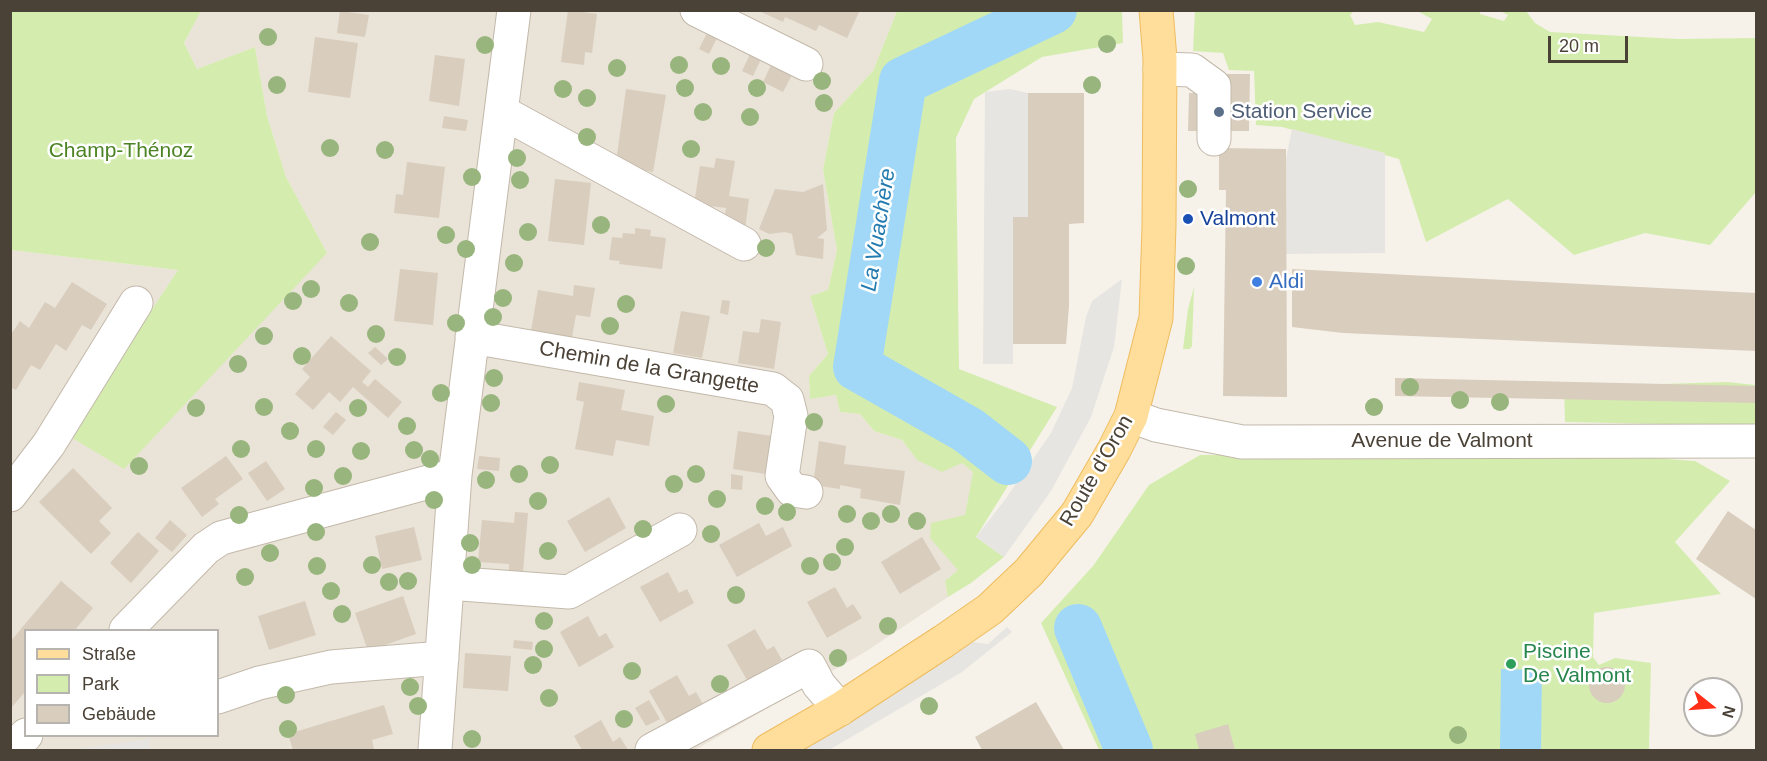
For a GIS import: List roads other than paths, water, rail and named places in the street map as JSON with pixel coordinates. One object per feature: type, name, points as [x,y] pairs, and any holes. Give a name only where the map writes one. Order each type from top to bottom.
[{"type":"main road","name":"Route d'Oron","points":[[769,750],[840,709],[990,609],[1025,577],[1077,513],[1114,450],[1131,416],[1156,318],[1160,69],[1156,10]]},
{"type":"street","points":[[435,750],[455,475],[514,10]]},
{"type":"street","points":[[697,10],[806,64]]},
{"type":"street","points":[[1160,69],[1192,70],[1214,86],[1208,139]]},
{"type":"street","points":[[501,112],[744,244]]},
{"type":"street","points":[[10,495],[49,444],[136,303]]},
{"type":"street","name":"Chemin de la Grangette","points":[[472,337],[773,389],[787,400],[791,416],[782,476],[792,490],[806,492]]},
{"type":"street","name":"Avenue de Valmont","points":[[1131,416],[1166,427],[1242,442],[1756,441]]},
{"type":"street","points":[[127,629],[206,548],[221,538],[455,475]]},
{"type":"street","points":[[448,583],[569,592],[680,530]]},
{"type":"street","points":[[219,697],[259,683],[331,667],[442,658]]},
{"type":"street","points":[[652,750],[809,666],[819,685],[840,709]]},
{"type":"street","points":[[11,750],[24,737]]},
{"type":"water","points":[[1501,669],[1542,670],[1541,750],[1500,750]]},
{"type":"waterway","name":"La Vuachère","points":[[1008,461],[968,430],[857,367],[903,81],[1053,10]]},
{"type":"waterway","name":"La Vuachère","points":[[1078,628],[1129,750]]},
{"type":"place","name":"Station Service","points":[[1219,112]]},
{"type":"place","name":"Valmont","points":[[1188,219]]},
{"type":"place","name":"Aldi","points":[[1257,282]]},
{"type":"place","name":"Piscine De Valmont","points":[[1511,664]]},
{"type":"park label","name":"Champ-Thénoz","points":[[121,151]]}]
